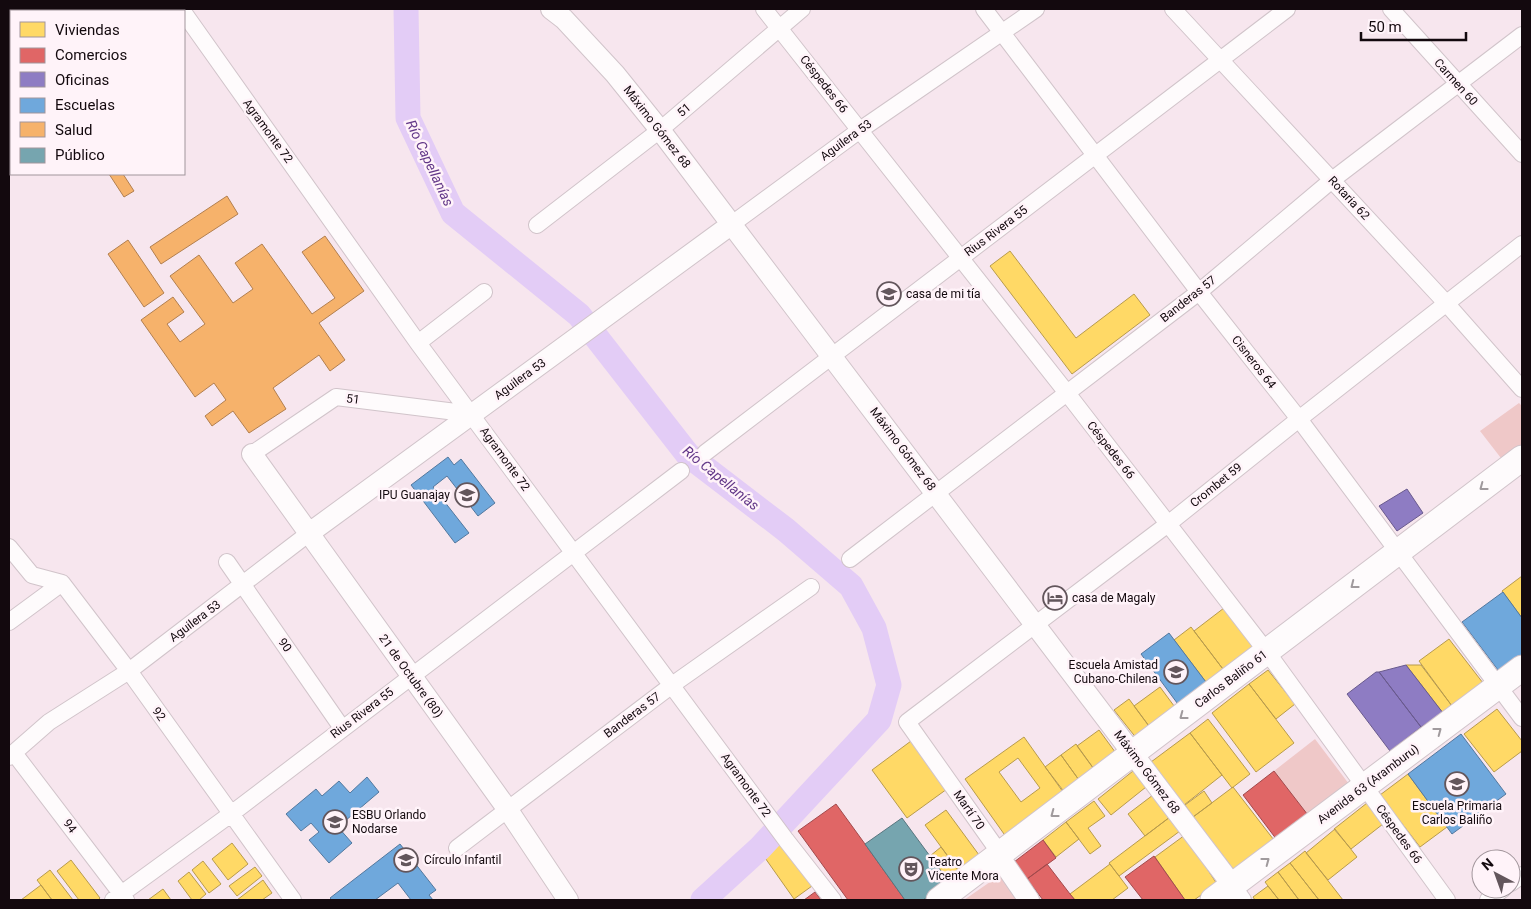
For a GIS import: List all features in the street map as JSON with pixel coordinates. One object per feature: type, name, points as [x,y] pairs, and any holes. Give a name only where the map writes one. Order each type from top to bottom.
[{"type":"main road","name":"Carlos Baliño 61","points":[[939,900],[1522,458]]},
{"type":"main road","name":"Avenida 63 (Aramburu)","points":[[1229,896],[1365,786],[1522,668]]},
{"type":"street","name":"Máximo Gómez 68","points":[[551,9],[564,19],[615,74],[732,224],[1133,754],[1229,896]]},
{"type":"street","name":"Céspedes 66","points":[[764,9],[781,28],[1067,393],[1267,652],[1448,900]]},
{"type":"street","name":"51","points":[[537,225],[660,130],[802,9]]},
{"type":"street","name":"Cisneros 64","points":[[984,9],[1199,292],[1299,418],[1522,718]]},
{"type":"street","name":"Aguilera 53","points":[[11,755],[49,722],[129,671],[308,534],[860,130],[1036,9]]},
{"type":"street","name":"Rotaria 62","points":[[1173,9],[1446,303],[1522,388]]},
{"type":"street","name":"Rius Rivera 55","points":[[705,453],[1287,9]]},
{"type":"street","name":"Carmen 60","points":[[1391,9],[1522,154]]},
{"type":"street","name":"Agramonte 72","points":[[185,15],[418,343],[786,840],[833,900]]},
{"type":"street","name":"Banderas 57","points":[[850,559],[1199,292],[1332,180],[1522,35]]},
{"type":"street","name":"Crombet 59","points":[[907,722],[1168,524],[1299,418],[1522,244]]},
{"type":"street","points":[[418,343],[484,292]]},
{"type":"street","name":"51","points":[[252,454],[336,397],[472,414]]},
{"type":"street","name":"21 de Octubre (80)","points":[[252,454],[508,810],[568,900]]},
{"type":"street","name":"Rius Rivera 55","points":[[120,898],[681,471]]},
{"type":"street","points":[[9,547],[32,575],[62,583]]},
{"type":"street","name":"90","points":[[227,562],[342,728]]},
{"type":"street","points":[[9,622],[62,583]]},
{"type":"street","name":"92","points":[[62,583],[129,671],[294,900]]},
{"type":"street","name":"Banderas 57","points":[[457,848],[672,685],[811,587]]},
{"type":"street","name":"Martí 70","points":[[907,722],[1030,900]]},
{"type":"street","name":"94","points":[[11,755],[120,898]]},
{"type":"shaded area","points":[[1519,403],[1522,406],[1522,462],[1511,471],[1480,431]]},
{"type":"shaded area","points":[[1315,739],[1352,788],[1311,819],[1274,771]]},
{"type":"shaded area","points":[[1000,875],[1017,900],[964,900]]},
{"type":"building: Viviendas","points":[[1010,251],[1076,338],[1134,294],[1150,315],[1072,374],[990,266]]},
{"type":"building: Viviendas","points":[[1522,576],[1522,618],[1502,591]]},
{"type":"building: Viviendas","points":[[1224,608],[1259,655],[1229,677],[1194,631]]},
{"type":"building: Viviendas","points":[[1191,627],[1229,677],[1212,690],[1174,640]]},
{"type":"building: Viviendas","points":[[1449,639],[1483,683],[1452,706],[1419,661]]},
{"type":"building: Viviendas","points":[[1406,665],[1421,665],[1452,706],[1443,713]]},
{"type":"building: Viviendas","points":[[1268,670],[1295,704],[1276,719],[1249,684]]},
{"type":"building: Viviendas","points":[[1249,684],[1294,743],[1256,772],[1212,713]]},
{"type":"building: Viviendas","points":[[1160,687],[1180,714],[1154,733],[1134,706]]},
{"type":"building: Viviendas","points":[[1129,699],[1155,734],[1141,744],[1114,710]]},
{"type":"building: Viviendas","points":[[1497,709],[1522,741],[1522,751],[1494,772],[1464,734]]},
{"type":"building: Viviendas","points":[[1208,719],[1250,774],[1232,788],[1190,733]]},
{"type":"building: Viviendas","points":[[1099,730],[1121,760],[1099,776],[1077,746]]},
{"type":"building: Viviendas","points":[[1190,733],[1222,775],[1184,805],[1151,762]]},
{"type":"building: Viviendas","points":[[1024,737],[1068,799],[1009,841],[965,779]],"holes":[[[1018,758],[1040,788],[1021,802],[999,772]]]},
{"type":"building: Viviendas","points":[[911,741],[947,789],[907,818],[872,770]]},
{"type":"building: Viviendas","points":[[1076,744],[1099,776],[1084,787],[1061,755]]},
{"type":"building: Viviendas","points":[[1061,755],[1084,787],[1069,798],[1045,767]]},
{"type":"building: Viviendas","points":[[1133,771],[1146,787],[1111,815],[1098,799]]},
{"type":"building: Viviendas","points":[[1408,774],[1447,827],[1420,847],[1380,795]]},
{"type":"building: Viviendas","points":[[1233,787],[1277,844],[1237,874],[1193,817]]},
{"type":"building: Viviendas","points":[[1204,791],[1212,803],[1193,817],[1185,805]]},
{"type":"building: Viviendas","points":[[1153,795],[1170,817],[1145,836],[1128,814]]},
{"type":"building: Viviendas","points":[[1094,801],[1105,816],[1088,828],[1101,846],[1090,854],[1066,822]]},
{"type":"building: Viviendas","points":[[1367,803],[1383,824],[1351,849],[1334,829]]},
{"type":"building: Viviendas","points":[[946,810],[982,859],[961,874],[925,825]]},
{"type":"building: Viviendas","points":[[1170,817],[1180,831],[1119,876],[1109,863]]},
{"type":"building: Viviendas","points":[[1066,822],[1079,839],[1056,857],[1043,840]]},
{"type":"building: Viviendas","points":[[1335,829],[1357,857],[1328,880],[1306,853]]},
{"type":"building: Viviendas","points":[[1185,835],[1217,884],[1194,900],[1185,900],[1155,857]]},
{"type":"building: Viviendas","points":[[782,842],[812,886],[794,899],[763,855]]},
{"type":"building: Viviendas","points":[[232,843],[248,864],[228,880],[212,859]]},
{"type":"building: Viviendas","points":[[941,847],[961,874],[949,882],[930,856]]},
{"type":"building: Viviendas","points":[[1305,851],[1343,900],[1319,900],[1290,863]]},
{"type":"building: Viviendas","points":[[71,860],[100,898],[98,900],[79,900],[57,871]]},
{"type":"building: Viviendas","points":[[203,861],[221,884],[209,893],[192,870]]},
{"type":"building: Viviendas","points":[[1290,863],[1319,900],[1299,900],[1278,872]]},
{"type":"building: Viviendas","points":[[1110,864],[1128,888],[1112,900],[1075,900],[1070,894]]},
{"type":"building: Viviendas","points":[[255,867],[262,876],[237,896],[229,886]]},
{"type":"building: Viviendas","points":[[50,870],[73,900],[52,900],[37,880]]},
{"type":"building: Viviendas","points":[[189,872],[206,894],[199,900],[192,900],[178,881]]},
{"type":"building: Viviendas","points":[[1278,872],[1299,900],[1279,900],[1265,882]]},
{"type":"building: Viviendas","points":[[263,880],[272,893],[262,900],[237,900]]},
{"type":"building: Viviendas","points":[[41,885],[52,900],[21,900]]},
{"type":"building: Viviendas","points":[[1268,886],[1279,900],[1255,900],[1253,897]]},
{"type":"building: Viviendas","points":[[163,889],[171,900],[148,900]]},
{"type":"building: Comercios","points":[[1274,771],[1311,819],[1280,844],[1243,795]]},
{"type":"building: Comercios","points":[[836,804],[905,900],[848,900],[798,831]]},
{"type":"building: Comercios","points":[[1043,840],[1056,858],[1027,879],[1014,862]]},
{"type":"building: Comercios","points":[[1154,856],[1185,900],[1143,900],[1125,877]]},
{"type":"building: Comercios","points":[[1047,864],[1075,900],[1043,900],[1027,879]]},
{"type":"building: Comercios","points":[[815,892],[821,900],[804,900]]},
{"type":"building: Oficinas","points":[[1407,489],[1423,513],[1397,531],[1379,506]]},
{"type":"building: Oficinas","points":[[1406,665],[1443,713],[1421,727],[1379,672]]},
{"type":"building: Oficinas","points":[[1376,672],[1379,672],[1421,727],[1390,751],[1347,694]]},
{"type":"building: Escuelas","points":[[448,457],[454,465],[461,459],[495,503],[478,516],[447,476],[433,487],[469,533],[455,543],[411,485]]},
{"type":"building: Escuelas","points":[[1503,592],[1522,618],[1522,665],[1504,678],[1462,622]]},
{"type":"building: Escuelas","name":"Escuela Amistad Cubano-Chilena","points":[[1169,633],[1212,690],[1183,711],[1141,654]]},
{"type":"building: Escuelas","name":"Escuela Primaria Carlos Baliño","points":[[1461,734],[1506,794],[1452,834],[1408,774]]},
{"type":"building: Escuelas","points":[[367,777],[379,792],[338,827],[352,843],[329,863],[309,840],[319,832],[311,823],[301,831],[286,814],[316,789],[322,796],[339,781],[350,793]]},
{"type":"building: Escuelas","points":[[400,844],[436,890],[429,895],[433,900],[411,900],[398,883],[375,900],[332,900],[330,898]]},
{"type":"building: Salud","points":[[110,175],[124,175],[134,191],[124,197]]},
{"type":"building: Salud","points":[[227,196],[238,214],[161,264],[150,247]]},
{"type":"building: Salud","points":[[325,236],[364,291],[319,323],[345,360],[330,371],[319,355],[273,388],[286,409],[249,433],[233,411],[212,426],[205,416],[226,400],[214,383],[195,397],[141,320],[173,297],[184,312],[167,324],[180,342],[205,324],[170,276],[199,255],[233,303],[253,289],[235,263],[262,244],[312,314],[335,298],[302,252]]},
{"type":"building: Salud","points":[[128,240],[164,293],[144,307],[108,254]]},
{"type":"building: Público","name":"Teatro Vicente Mora","points":[[902,818],[949,882],[923,900],[905,900],[865,844]]},
{"type":"waterway","name":"Río Capellanías","points":[[406,9],[408,118],[453,213],[579,315],[688,455],[786,530],[851,586],[874,628],[889,685],[879,720],[760,848],[703,900]]},
{"type":"place","name":"casa de mi tía","points":[[889,294]]},
{"type":"place","name":"IPU Guanajay","points":[[467,495]]},
{"type":"place","name":"casa de Magaly","points":[[1055,598]]},
{"type":"place","name":"Escuela Amistad Cubano-Chilena","points":[[1176,672]]},
{"type":"place","name":"Escuela Primaria Carlos Baliño","points":[[1457,784]]},
{"type":"place","name":"ESBU Orlando Nodarse","points":[[335,822]]},
{"type":"place","name":"Círculo Infantil","points":[[406,860]]},
{"type":"place","name":"Teatro Vicente Mora","points":[[911,869]]}]
